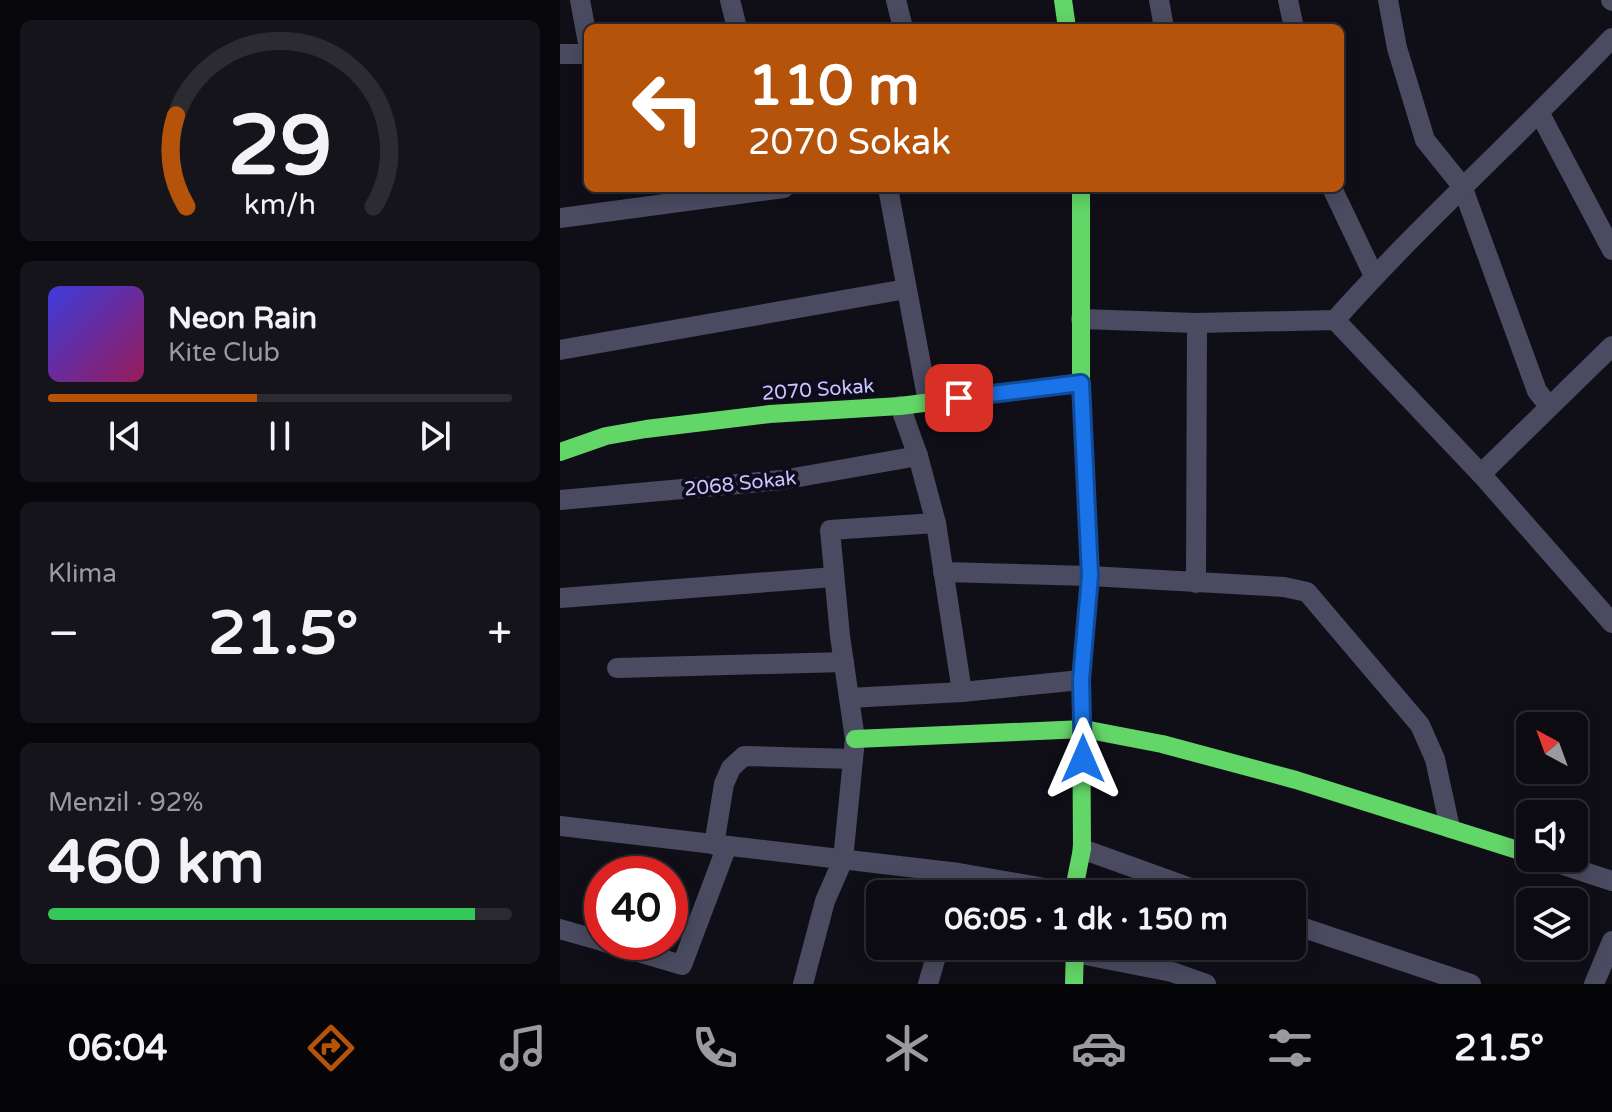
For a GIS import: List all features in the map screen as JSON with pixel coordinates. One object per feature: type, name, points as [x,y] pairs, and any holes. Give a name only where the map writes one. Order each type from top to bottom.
[{"type":"street","points":[[580,0],[584,24]]},
{"type":"street","points":[[730,0],[736,24]]},
{"type":"street","points":[[896,0],[902,24]]},
{"type":"street","points":[[1063,0],[1066,24]]},
{"type":"street","points":[[1159,0],[1163,24]]},
{"type":"street","points":[[1288,0],[1293,24]]},
{"type":"street","points":[[1388,0],[1397,48],[1425,140],[1462,186],[1537,391],[1549,406]]},
{"type":"street","points":[[1081,319],[1197,323],[1335,320],[1462,186],[1540,114],[1612,38]]},
{"type":"street","points":[[560,54],[584,54]]},
{"type":"street","points":[[1540,114],[1612,250]]},
{"type":"street","points":[[619,192],[622,209]]},
{"type":"street","points":[[560,218],[750,192]]},
{"type":"street","points":[[889,192],[928,402]]},
{"type":"street","points":[[1076,880],[1082,849],[1084,729],[1081,680],[1090,576],[1081,383],[1081,192]]},
{"type":"street","points":[[1334,192],[1374,276]]},
{"type":"street","points":[[560,350],[906,289]]},
{"type":"street","points":[[1335,320],[1481,474],[1612,623]]},
{"type":"street","points":[[1196,583],[1197,323]]},
{"type":"street","points":[[1481,474],[1612,346]]},
{"type":"street","name":"2070 Sokak","points":[[560,452],[606,436],[646,429],[770,414],[900,406],[1081,383]]},
{"type":"street","points":[[900,406],[918,456],[936,523],[962,692]]},
{"type":"street","name":"2068 Sokak","points":[[560,500],[782,480],[918,456]]},
{"type":"street","points":[[803,984],[825,901],[843,860],[854,749],[830,530],[936,523]]},
{"type":"street","points":[[943,572],[1090,576],[1284,587],[1307,592],[1420,725],[1435,759],[1450,828]]},
{"type":"street","points":[[560,598],[834,577]]},
{"type":"street","points":[[617,668],[844,662]]},
{"type":"street","points":[[849,698],[962,692],[1081,680]]},
{"type":"street","points":[[688,946],[720,846],[724,784],[731,768],[744,756],[1084,729],[1177,748],[1296,780],[1516,849]]},
{"type":"street","points":[[560,826],[999,880]]},
{"type":"street","points":[[1082,849],[1168,880]]},
{"type":"street","points":[[1585,872],[1612,881]]},
{"type":"street","points":[[957,880],[959,873]]},
{"type":"street","points":[[560,929],[584,936]]},
{"type":"street","points":[[1306,929],[1471,984]]},
{"type":"street","points":[[1594,984],[1612,941]]},
{"type":"street","points":[[665,960],[682,965],[684,960]]},
{"type":"street","points":[[928,984],[935,960]]},
{"type":"street","points":[[1074,984],[1075,960]]},
{"type":"street","points":[[1121,960],[1206,984]]},
{"type":"traffic: fast","points":[[1063,0],[1066,24]]},
{"type":"traffic: fast","points":[[1076,880],[1082,849],[1081,680],[1090,576],[1081,383],[1081,192]]},
{"type":"traffic: fast","points":[[560,452],[606,436],[646,429],[770,414],[900,406],[1081,383]]},
{"type":"traffic: fast","points":[[855,739],[1084,729],[1162,744],[1296,780],[1516,850]]},
{"type":"traffic: fast","points":[[1074,984],[1075,960]]},
{"type":"route","points":[[959,398],[1081,383],[1090,576],[1081,680],[1083,759]]}]
